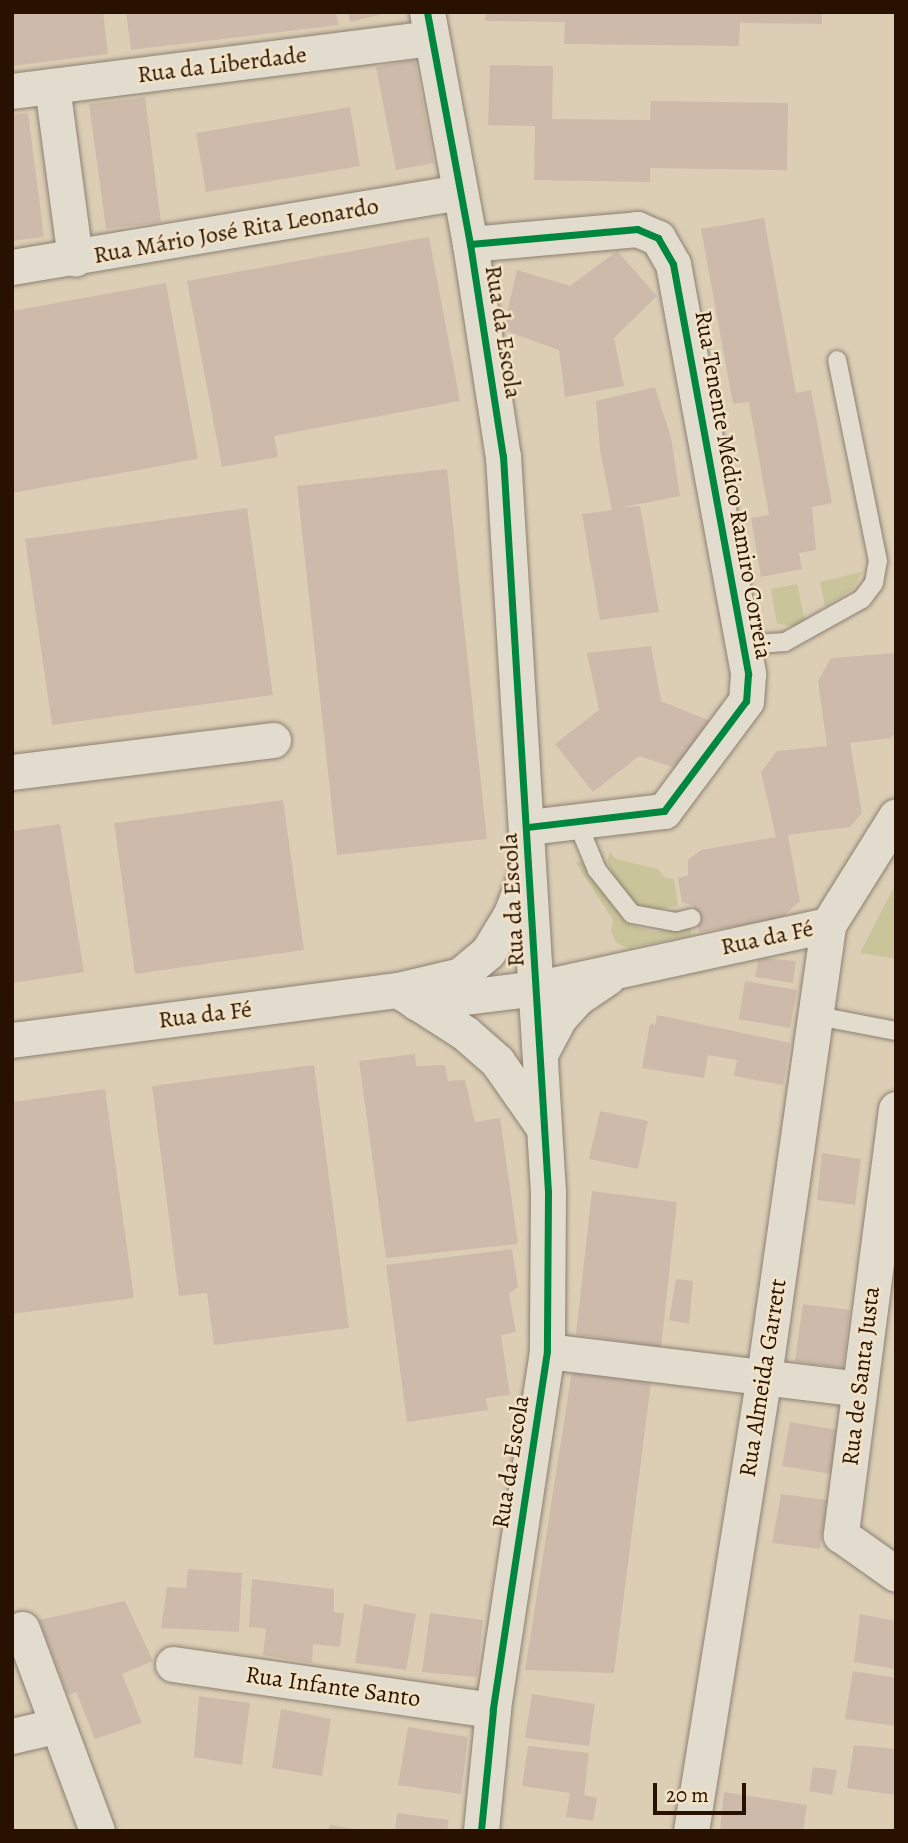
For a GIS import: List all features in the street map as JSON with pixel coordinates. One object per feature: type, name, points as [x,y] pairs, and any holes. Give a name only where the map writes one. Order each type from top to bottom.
[{"type":"street","name":"Rua da Liberdade","points":[[12,92],[429,25]]},
{"type":"street","name":"Rua da Escola","points":[[429,25],[470,244],[503,456],[531,863],[540,1054],[560,1353],[493,1710],[481,1831]]},
{"type":"street","points":[[52,86],[75,258]]},
{"type":"street","name":"Rua Mário José Rita Leonardo","points":[[12,267],[460,192]]},
{"type":"street","name":"Rua Tenente Médico Ramiro Correia","points":[[470,244],[637,229],[658,238],[673,264],[743,645],[746,701],[664,811],[528,827]]},
{"type":"street","points":[[12,772],[273,740]]},
{"type":"street","name":"Rua da Fé","points":[[12,1040],[407,997],[538,988],[828,925],[896,816]]},
{"type":"street","name":"Rua da Fé","points":[[407,997],[461,975],[488,952],[511,915],[531,863]]},
{"type":"street","name":"Rua Almeida Garrett","points":[[691,1831],[764,1376],[818,1016],[828,925]]},
{"type":"street","name":"Rua da Fé","points":[[540,1054],[559,1018],[577,998],[622,969]]},
{"type":"street","points":[[407,997],[466,1033],[497,1060],[545,1129]]},
{"type":"street","name":"Rua de Santa Justa","points":[[896,1109],[841,1535],[896,1574]]},
{"type":"street","points":[[560,1353],[859,1389]]},
{"type":"street","points":[[22,1629],[55,1726],[97,1831]]},
{"type":"street","name":"Rua Infante Santo","points":[[173,1664],[493,1710]]},
{"type":"street","points":[[12,1736],[55,1726]]},
{"type":"lane","points":[[743,645],[785,642],[862,599],[874,583],[878,561],[837,360]]},
{"type":"lane","points":[[577,822],[597,870],[632,914],[676,922],[692,918]]},
{"type":"lane","points":[[818,1016],[896,1031]]},
{"type":"shaded area","points":[[862,572],[853,589],[825,606],[820,582]]},
{"type":"shaded area","points":[[797,584],[805,621],[795,626],[777,624],[771,589]]},
{"type":"shaded area","points":[[610,852],[616,859],[658,869],[665,878],[674,879],[678,906],[651,910],[635,904],[617,883],[607,861]]},
{"type":"shaded area","points":[[582,861],[631,925],[654,932],[691,926],[691,935],[629,948],[616,943],[611,931],[613,920],[576,863]]},
{"type":"shaded area","points":[[896,883],[896,959],[860,953]]},
{"type":"building","points":[[12,12],[103,12],[108,54],[12,66]]},
{"type":"building","points":[[126,12],[336,12],[338,25],[131,50]]},
{"type":"building","points":[[348,12],[387,12],[387,13],[350,22]]},
{"type":"building","points":[[486,12],[822,12],[822,24],[740,23],[739,46],[564,44],[565,22],[485,21]]},
{"type":"building","points":[[415,60],[434,163],[396,170],[376,67]]},
{"type":"building","points":[[490,65],[553,66],[552,119],[650,120],[651,101],[788,103],[787,170],[650,168],[650,182],[534,180],[535,126],[488,125]]},
{"type":"building","points":[[145,97],[161,222],[106,229],[89,104]]},
{"type":"building","points":[[350,107],[360,166],[206,192],[196,133]]},
{"type":"building","points":[[28,113],[44,237],[12,241],[12,115]]},
{"type":"building","points":[[764,218],[796,393],[811,390],[832,503],[812,507],[816,550],[799,553],[802,569],[761,577],[751,518],[769,515],[749,402],[733,404],[701,229]]},
{"type":"building","points":[[429,237],[460,401],[274,436],[278,457],[222,467],[187,281]]},
{"type":"building","points":[[617,251],[657,296],[614,338],[624,386],[565,397],[559,350],[503,330],[517,270],[570,286]]},
{"type":"building","points":[[166,283],[198,459],[12,493],[12,311]]},
{"type":"building","points":[[655,387],[671,438],[680,496],[619,508],[640,506],[659,612],[600,620],[582,514],[612,510],[600,450],[596,401]]},
{"type":"building","points":[[447,469],[487,839],[337,855],[297,486]]},
{"type":"building","points":[[247,508],[273,695],[52,725],[25,539]]},
{"type":"building","points":[[651,646],[661,701],[710,721],[687,772],[639,756],[593,792],[555,744],[599,710],[587,653]]},
{"type":"building","points":[[896,653],[896,731],[891,738],[850,743],[862,813],[850,827],[788,835],[800,901],[780,919],[699,932],[694,906],[682,902],[678,878],[688,875],[688,860],[701,850],[776,837],[761,772],[777,751],[827,746],[818,681],[831,658]]},
{"type":"building","points":[[283,800],[304,950],[135,974],[114,823]]},
{"type":"building","points":[[60,824],[84,972],[12,983],[12,831]]},
{"type":"building","points":[[759,958],[796,961],[793,983],[755,977]]},
{"type":"building","points":[[745,981],[797,990],[790,1028],[739,1019]]},
{"type":"building","points":[[657,1015],[790,1043],[783,1085],[734,1076],[737,1060],[708,1055],[704,1078],[642,1068],[650,1023],[655,1025]]},
{"type":"building","points":[[415,1054],[416,1066],[445,1065],[448,1081],[465,1080],[475,1122],[500,1118],[518,1244],[386,1258],[359,1061]]},
{"type":"building","points":[[314,1065],[349,1328],[214,1345],[207,1293],[179,1296],[152,1086]]},
{"type":"building","points":[[105,1089],[134,1298],[12,1314],[12,1102]]},
{"type":"building","points":[[600,1111],[648,1121],[638,1169],[589,1159]]},
{"type":"building","points":[[822,1153],[861,1159],[855,1205],[817,1200]]},
{"type":"building","points":[[592,1191],[677,1202],[661,1348],[576,1334]]},
{"type":"building","points":[[512,1249],[518,1287],[509,1294],[516,1332],[501,1335],[510,1395],[486,1398],[488,1410],[407,1422],[386,1265]]},
{"type":"building","points":[[676,1279],[693,1281],[689,1324],[669,1320]]},
{"type":"building","points":[[803,1304],[850,1310],[843,1368],[795,1361]]},
{"type":"building","points":[[572,1371],[651,1383],[614,1673],[525,1670]]},
{"type":"building","points":[[790,1422],[838,1430],[831,1474],[782,1466]]},
{"type":"building","points":[[781,1494],[827,1500],[820,1549],[772,1543]]},
{"type":"building","points":[[188,1569],[242,1573],[239,1632],[161,1628],[167,1587],[186,1588]]},
{"type":"building","points":[[252,1579],[334,1589],[334,1612],[344,1613],[340,1647],[313,1644],[312,1663],[263,1655],[266,1629],[249,1627]]},
{"type":"building","points":[[125,1601],[153,1661],[122,1674],[142,1723],[95,1739],[76,1692],[68,1695],[39,1620]]},
{"type":"building","points":[[364,1604],[416,1614],[406,1670],[355,1663]]},
{"type":"building","points":[[430,1613],[483,1620],[477,1677],[422,1672]]},
{"type":"building","points":[[860,1614],[896,1621],[896,1669],[854,1662]]},
{"type":"building","points":[[853,1671],[896,1678],[896,1726],[845,1719]]},
{"type":"building","points":[[532,1694],[595,1704],[589,1746],[525,1738]]},
{"type":"building","points":[[199,1696],[250,1703],[242,1765],[194,1757]]},
{"type":"building","points":[[281,1709],[331,1719],[322,1776],[272,1768]]},
{"type":"building","points":[[408,1727],[468,1737],[461,1794],[398,1785]]},
{"type":"building","points":[[854,1745],[896,1749],[896,1795],[847,1788]]},
{"type":"building","points":[[528,1746],[589,1753],[584,1795],[597,1798],[593,1821],[566,1817],[570,1793],[522,1786]]},
{"type":"building","points":[[813,1767],[837,1770],[832,1795],[809,1791]]},
{"type":"building","points":[[724,1792],[807,1805],[803,1831],[720,1831]]},
{"type":"building","points":[[397,1813],[449,1820],[447,1831],[395,1831]]},
{"type":"building","points":[[330,1825],[354,1829],[328,1831]]},
{"type":"cycle path","points":[[427,12],[470,244],[503,456],[548,1192],[547,1351],[493,1710],[481,1831]]},
{"type":"cycle path","points":[[470,244],[637,229],[658,238],[673,264],[748,674],[746,701],[664,811],[528,827]]}]
